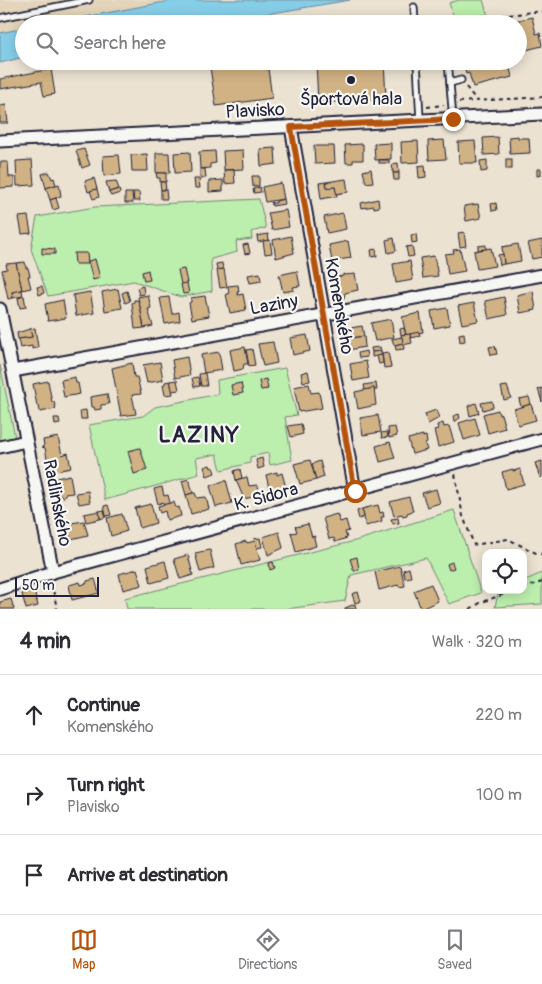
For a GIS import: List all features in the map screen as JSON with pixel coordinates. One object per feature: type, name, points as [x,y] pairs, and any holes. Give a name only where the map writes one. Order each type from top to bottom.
[{"type":"street","name":"Plavisko","points":[[0,141],[542,114]]},
{"type":"street","name":"Komenského","points":[[291,127],[355,491]]},
{"type":"street","name":"Laziny","points":[[12,371],[542,275]]},
{"type":"street","name":"Radlinského","points":[[0,309],[52,578]]},
{"type":"street","name":"K. Sidora","points":[[0,589],[52,578],[542,439]]},
{"type":"street","name":"Radlinského","points":[[0,447],[26,440]]},
{"type":"lane","points":[[0,18],[89,0]]},
{"type":"lane","points":[[414,7],[414,15]]},
{"type":"lane","points":[[417,70],[420,120]]},
{"type":"lane","points":[[449,70],[453,119]]},
{"type":"lane","points":[[450,83],[461,80]]},
{"type":"path","points":[[509,15],[542,11]]},
{"type":"path","points":[[461,80],[477,100]]},
{"type":"path","points":[[452,464],[463,516],[474,545],[508,539],[536,553],[542,554]]},
{"type":"path","points":[[52,578],[57,609]]},
{"type":"path","points":[[527,587],[542,582]]},
{"type":"path","points":[[470,609],[482,602],[505,594]]},
{"type":"shaded area","points":[[0,0],[175,0],[96,15],[15,15],[15,30],[0,33]]},
{"type":"green space","points":[[459,0],[483,0],[488,15],[453,15],[449,3]]},
{"type":"green space","points":[[259,199],[266,228],[251,232],[252,239],[236,241],[237,252],[211,259],[212,291],[181,297],[134,281],[48,296],[31,249],[37,217],[95,207]]},
{"type":"green space","points":[[0,365],[15,437],[0,440]]},
{"type":"green space","points":[[285,368],[297,415],[285,417],[292,460],[270,465],[268,453],[250,457],[250,463],[221,470],[217,454],[196,458],[199,474],[105,500],[89,425],[143,416],[155,407],[218,394],[217,380]]},
{"type":"green space","points":[[454,510],[481,593],[449,604],[426,558],[351,575],[345,601],[286,609],[127,609],[125,598],[355,541]]},
{"type":"green space","points":[[542,573],[542,604],[495,607],[498,594],[527,594],[527,579]]},
{"type":"water","points":[[175,0],[350,0],[261,15],[96,15]]},
{"type":"water","points":[[15,30],[15,59],[0,63],[0,33]]},
{"type":"building","points":[[532,17],[536,34],[540,33],[542,46],[527,50],[527,18]]},
{"type":"building","points":[[51,70],[55,94],[44,96],[41,82],[0,89],[0,79]]},
{"type":"building","points":[[210,70],[268,70],[272,98],[216,106]]},
{"type":"building","name":"Športová hala","points":[[316,70],[384,70],[386,99],[318,103]]},
{"type":"building","points":[[465,70],[510,70],[512,77],[473,87],[469,73],[466,74]]},
{"type":"building","points":[[6,105],[8,123],[0,123],[0,106]]},
{"type":"building","points":[[518,136],[518,138],[529,138],[530,153],[510,154],[509,137]]},
{"type":"building","points":[[498,137],[499,154],[484,155],[483,138]]},
{"type":"building","points":[[444,140],[446,159],[429,160],[428,141]]},
{"type":"building","points":[[418,141],[419,162],[402,163],[401,142]]},
{"type":"building","points":[[475,141],[477,163],[459,163],[458,142]]},
{"type":"building","points":[[391,143],[391,159],[375,160],[374,144]]},
{"type":"building","points":[[363,144],[363,160],[353,160],[353,163],[346,163],[345,145]]},
{"type":"building","points":[[314,146],[334,146],[335,163],[315,164]]},
{"type":"building","points":[[275,148],[276,164],[261,166],[260,149]]},
{"type":"building","points":[[84,149],[90,165],[82,168],[76,151]]},
{"type":"building","points":[[243,150],[244,169],[224,170],[223,151]]},
{"type":"building","points":[[215,151],[216,163],[210,164],[210,168],[200,169],[199,152]]},
{"type":"building","points":[[190,152],[191,172],[175,173],[174,153]]},
{"type":"building","points":[[156,153],[169,153],[170,173],[156,173]]},
{"type":"building","points":[[147,154],[148,171],[132,171],[131,155]]},
{"type":"building","points":[[119,155],[121,174],[104,176],[103,156]]},
{"type":"building","points":[[506,159],[512,159],[512,169],[506,169]]},
{"type":"building","points":[[32,160],[34,185],[17,186],[16,161]]},
{"type":"building","points":[[379,160],[389,160],[389,163],[379,163]]},
{"type":"building","points":[[487,160],[487,171],[481,172],[480,161]]},
{"type":"building","points":[[0,162],[8,162],[9,177],[14,177],[14,187],[0,188]]},
{"type":"building","points":[[398,163],[399,173],[393,173],[392,164]]},
{"type":"building","points":[[425,165],[426,177],[419,178],[418,166]]},
{"type":"building","points":[[200,169],[205,169],[206,178],[200,178]]},
{"type":"building","points":[[371,169],[373,182],[366,183],[363,171]]},
{"type":"building","points":[[537,169],[541,169],[541,175],[537,176]]},
{"type":"building","points":[[224,170],[234,170],[235,183],[225,184]]},
{"type":"building","points":[[49,172],[52,179],[54,178],[56,185],[46,188],[42,174]]},
{"type":"building","points":[[156,173],[166,173],[166,182],[160,182],[160,178],[157,178]]},
{"type":"building","points":[[393,173],[399,173],[399,180],[394,180]]},
{"type":"building","points":[[252,176],[259,176],[259,186],[253,187]]},
{"type":"building","points":[[94,178],[97,189],[88,192],[85,181]]},
{"type":"building","points":[[194,179],[199,179],[200,188],[195,188]]},
{"type":"building","points":[[346,179],[348,192],[336,194],[335,187],[327,188],[326,182]]},
{"type":"building","points":[[223,180],[223,191],[209,192],[209,181]]},
{"type":"building","points":[[116,181],[119,189],[109,192],[106,182]]},
{"type":"building","points":[[160,182],[165,182],[166,190],[161,190]]},
{"type":"building","points":[[326,182],[327,188],[335,187],[337,196],[321,199],[319,183]]},
{"type":"building","points":[[281,183],[284,199],[265,202],[262,187]]},
{"type":"building","points":[[59,184],[61,196],[50,200],[46,188]]},
{"type":"building","points":[[260,187],[261,192],[254,193],[253,189]]},
{"type":"building","points":[[97,189],[99,197],[93,199],[90,191]]},
{"type":"building","points":[[119,189],[120,193],[111,196],[109,192]]},
{"type":"building","points":[[161,190],[166,190],[167,199],[161,199]]},
{"type":"building","points":[[133,192],[139,192],[140,201],[134,201]]},
{"type":"building","points":[[125,193],[132,193],[133,203],[125,203]]},
{"type":"building","points":[[56,198],[59,208],[53,210],[50,200]]},
{"type":"building","points":[[284,199],[285,204],[272,206],[271,202],[276,203],[276,201]]},
{"type":"building","points":[[378,199],[379,207],[362,208],[361,203]]},
{"type":"building","points":[[496,203],[497,210],[492,211],[491,204]]},
{"type":"building","points":[[478,204],[481,218],[466,221],[464,206]]},
{"type":"building","points":[[286,210],[289,227],[272,230],[268,213]]},
{"type":"building","points":[[343,213],[346,229],[327,233],[324,217]]},
{"type":"building","points":[[28,216],[31,233],[22,234],[19,217]]},
{"type":"building","points":[[464,232],[466,246],[460,247],[458,233]]},
{"type":"building","points":[[268,234],[269,240],[258,242],[257,236]]},
{"type":"building","points":[[416,234],[417,242],[412,243],[411,235]]},
{"type":"building","points":[[291,236],[294,253],[276,258],[273,240]]},
{"type":"building","points":[[394,238],[396,251],[388,253],[386,240]]},
{"type":"building","points":[[270,240],[272,253],[265,254],[263,241]]},
{"type":"building","points":[[542,240],[542,257],[532,259],[528,243]]},
{"type":"building","points":[[348,241],[351,258],[332,261],[329,245]]},
{"type":"building","points":[[248,244],[250,253],[245,254],[243,245]]},
{"type":"building","points":[[518,244],[521,261],[504,264],[502,247]]},
{"type":"building","points":[[486,245],[486,249],[478,250],[478,246]]},
{"type":"building","points":[[412,246],[414,256],[408,257],[406,247]]},
{"type":"building","points":[[42,248],[55,249],[55,254],[42,254]]},
{"type":"building","points":[[491,248],[495,266],[477,269],[474,251]]},
{"type":"building","points":[[376,249],[377,256],[372,257],[371,250]]},
{"type":"building","points":[[460,249],[465,271],[448,274],[445,254],[454,253],[453,250]]},
{"type":"building","points":[[74,253],[87,253],[88,264],[75,264]]},
{"type":"building","points":[[503,254],[504,264],[500,265],[498,255]]},
{"type":"building","points":[[434,256],[438,276],[423,278],[420,258]]},
{"type":"building","points":[[95,259],[100,278],[93,280],[88,261]]},
{"type":"building","points":[[410,261],[413,280],[396,283],[393,264]]},
{"type":"building","points":[[25,262],[30,276],[28,276],[31,288],[22,290],[16,263]]},
{"type":"building","points":[[16,263],[22,290],[12,292],[13,298],[8,299],[2,270],[7,269],[6,264]]},
{"type":"building","points":[[222,263],[223,269],[217,270],[216,264]]},
{"type":"building","points":[[184,269],[187,283],[181,284],[178,270]]},
{"type":"building","points":[[224,269],[227,287],[220,288],[217,270]]},
{"type":"building","points":[[148,270],[150,280],[144,281],[142,272]]},
{"type":"building","points":[[297,271],[300,286],[293,287],[294,290],[283,292],[279,275]]},
{"type":"building","points":[[260,273],[261,281],[250,283],[248,275]]},
{"type":"building","points":[[343,274],[355,274],[358,290],[345,293],[344,298],[336,299],[334,292],[337,292],[336,285],[333,286],[332,278],[343,276]]},
{"type":"building","points":[[187,283],[189,293],[183,294],[181,284]]},
{"type":"building","points":[[238,285],[239,292],[237,292],[238,295],[243,294],[246,310],[230,313],[226,294],[229,294],[228,286]]},
{"type":"building","points":[[42,286],[44,293],[39,295],[37,287]]},
{"type":"building","points":[[143,286],[144,294],[139,295],[137,288]]},
{"type":"building","points":[[118,289],[122,308],[105,311],[102,292]]},
{"type":"building","points":[[22,290],[23,296],[13,298],[12,292]]},
{"type":"building","points":[[127,291],[130,301],[125,303],[122,293]]},
{"type":"building","points":[[533,291],[536,310],[520,313],[517,295]]},
{"type":"building","points":[[90,292],[94,313],[76,316],[73,295]]},
{"type":"building","points":[[148,295],[151,308],[148,309],[153,326],[144,328],[138,297]]},
{"type":"building","points":[[24,296],[26,307],[20,308],[18,298]]},
{"type":"building","points":[[205,296],[209,316],[192,319],[189,303],[191,298]]},
{"type":"building","points":[[169,297],[172,314],[179,312],[180,321],[165,324],[160,298]]},
{"type":"building","points":[[504,297],[507,315],[489,319],[485,301]]},
{"type":"building","points":[[63,300],[66,318],[48,321],[45,304]]},
{"type":"building","points":[[134,300],[139,302],[144,328],[135,329],[132,303]]},
{"type":"building","points":[[474,303],[478,321],[462,324],[458,306]]},
{"type":"building","points":[[447,308],[450,325],[434,328],[431,311]]},
{"type":"building","points":[[420,313],[423,332],[406,335],[402,317]]},
{"type":"building","points":[[391,319],[394,337],[375,341],[371,323]]},
{"type":"building","points":[[362,326],[364,336],[346,339],[344,329]]},
{"type":"building","points":[[35,328],[38,347],[32,349],[32,346],[20,348],[18,339],[32,337],[30,329]]},
{"type":"building","points":[[404,328],[406,335],[401,335],[400,329]]},
{"type":"building","points":[[30,329],[32,337],[18,339],[17,333]]},
{"type":"building","points":[[419,332],[420,336],[411,338],[410,334]]},
{"type":"building","points":[[464,333],[465,341],[460,342],[459,334]]},
{"type":"building","points":[[410,334],[412,343],[403,345],[401,335]]},
{"type":"building","points":[[307,335],[310,351],[293,355],[290,338]]},
{"type":"building","points":[[364,336],[365,347],[348,350],[346,339]]},
{"type":"building","points":[[402,337],[403,343],[394,345],[392,339]]},
{"type":"building","points":[[273,342],[277,363],[263,366],[258,344]]},
{"type":"building","points":[[403,343],[404,349],[396,350],[395,345]]},
{"type":"building","points":[[495,346],[497,354],[491,355],[489,347]]},
{"type":"building","points":[[245,347],[248,364],[244,364],[243,369],[234,371],[230,350]]},
{"type":"building","points":[[380,347],[381,351],[372,352],[371,348]]},
{"type":"building","points":[[252,349],[255,365],[249,366],[246,350]]},
{"type":"building","points":[[366,351],[367,357],[359,358],[358,353]]},
{"type":"building","points":[[381,351],[382,355],[372,357],[372,352]]},
{"type":"building","points":[[219,352],[222,370],[204,373],[201,355]]},
{"type":"building","points":[[388,352],[391,367],[384,368],[382,353]]},
{"type":"building","points":[[382,355],[383,363],[379,364],[377,356]]},
{"type":"building","points":[[187,357],[190,375],[175,378],[172,360]]},
{"type":"building","points":[[366,361],[369,378],[353,381],[350,364]]},
{"type":"building","points":[[160,362],[163,380],[147,383],[143,365]]},
{"type":"building","points":[[132,363],[134,377],[137,377],[141,394],[132,395],[136,414],[121,416],[112,368]]},
{"type":"building","points":[[308,371],[310,381],[303,382],[301,373]]},
{"type":"building","points":[[205,373],[207,386],[201,386],[199,374]]},
{"type":"building","points":[[75,377],[80,394],[64,397],[61,380]]},
{"type":"building","points":[[198,377],[200,386],[194,387],[192,378]]},
{"type":"building","points":[[266,379],[268,389],[261,390],[259,381]]},
{"type":"building","points":[[177,380],[179,390],[172,391],[170,381]]},
{"type":"building","points":[[48,381],[52,402],[54,402],[56,409],[40,412],[33,384]]},
{"type":"building","points":[[170,381],[173,394],[165,395],[163,385],[165,382]]},
{"type":"building","points":[[241,383],[243,393],[233,395],[231,385]]},
{"type":"building","points":[[376,383],[377,390],[374,390],[374,388],[365,390],[364,385]]},
{"type":"building","points":[[309,384],[311,393],[319,392],[322,408],[299,412],[294,387]]},
{"type":"building","points":[[507,386],[511,398],[504,400],[501,387]]},
{"type":"building","points":[[374,388],[376,405],[358,409],[355,392]]},
{"type":"building","points":[[542,388],[542,402],[538,389]]},
{"type":"building","points":[[107,394],[109,404],[101,405],[101,409],[95,410],[94,407],[91,407],[90,397]]},
{"type":"building","points":[[529,397],[531,404],[521,407],[519,399]]},
{"type":"building","points":[[492,401],[493,407],[483,410],[481,403]]},
{"type":"building","points":[[476,403],[479,413],[470,416],[468,406]]},
{"type":"building","points":[[531,404],[536,420],[518,425],[514,409]]},
{"type":"building","points":[[86,410],[87,419],[81,419],[80,411]]},
{"type":"building","points":[[436,410],[439,418],[428,424],[425,414]]},
{"type":"building","points":[[498,410],[505,428],[488,433],[483,414]]},
{"type":"building","points":[[459,414],[460,418],[454,422],[453,416]]},
{"type":"building","points":[[378,415],[381,432],[363,435],[360,418]]},
{"type":"building","points":[[54,418],[59,418],[60,424],[55,425]]},
{"type":"building","points":[[475,418],[480,435],[464,440],[459,423]]},
{"type":"building","points":[[443,423],[444,427],[449,426],[454,442],[438,447],[434,430],[438,429],[437,425]]},
{"type":"building","points":[[301,424],[303,434],[291,437],[288,426]]},
{"type":"building","points":[[395,427],[397,436],[389,438],[388,428]]},
{"type":"building","points":[[387,432],[388,437],[382,438],[381,433]]},
{"type":"building","points":[[423,435],[423,437],[426,436],[427,443],[425,444],[427,450],[412,454],[408,439]]},
{"type":"building","points":[[58,437],[62,455],[68,453],[71,468],[50,472],[48,462],[44,461],[47,458],[45,448],[42,447],[44,445],[43,440]]},
{"type":"building","points":[[390,442],[395,458],[380,462],[376,446]]},
{"type":"building","points":[[140,448],[147,470],[134,474],[128,451]]},
{"type":"building","points":[[262,458],[264,467],[258,469],[256,460]]},
{"type":"building","points":[[310,460],[316,480],[300,484],[294,464]]},
{"type":"building","points":[[320,461],[324,477],[316,480],[312,464]]},
{"type":"building","points":[[542,461],[542,477],[540,478],[535,463]]},
{"type":"building","points":[[210,465],[215,473],[207,476],[204,467]]},
{"type":"building","points":[[240,469],[242,478],[236,480],[234,471]]},
{"type":"building","points":[[513,469],[513,471],[520,469],[524,484],[506,489],[502,472]]},
{"type":"building","points":[[277,472],[277,475],[282,473],[286,488],[270,492],[266,475]]},
{"type":"building","points":[[70,475],[73,493],[65,494],[63,498],[60,495],[55,496],[52,479]]},
{"type":"building","points":[[247,477],[249,486],[258,486],[260,495],[244,499],[236,480]]},
{"type":"building","points":[[189,479],[193,493],[186,495],[182,481]]},
{"type":"building","points":[[226,480],[232,503],[216,507],[210,486]]},
{"type":"building","points":[[162,487],[164,496],[168,495],[170,503],[164,505],[163,502],[158,504],[154,489]]},
{"type":"building","points":[[436,489],[440,503],[427,507],[422,493]]},
{"type":"building","points":[[88,491],[90,502],[79,504],[76,493]]},
{"type":"building","points":[[195,493],[197,498],[206,497],[209,509],[191,514],[186,495]]},
{"type":"building","points":[[409,497],[413,511],[407,513],[407,515],[394,516],[390,502]]},
{"type":"building","points":[[174,502],[176,508],[179,507],[181,516],[167,520],[165,511],[160,513],[158,506]]},
{"type":"building","points":[[151,504],[156,523],[140,528],[135,508]]},
{"type":"building","points":[[108,505],[111,515],[106,516],[104,506]]},
{"type":"building","points":[[378,505],[380,513],[383,512],[384,517],[381,517],[382,521],[366,526],[362,509]]},
{"type":"building","points":[[362,509],[364,517],[359,519],[357,511]]},
{"type":"building","points":[[104,510],[106,517],[100,519],[99,511]]},
{"type":"building","points":[[99,511],[100,519],[86,522],[84,514]]},
{"type":"building","points":[[122,514],[127,531],[111,536],[107,518]]},
{"type":"building","points":[[337,514],[340,522],[346,520],[349,531],[345,532],[347,538],[335,542],[334,538],[329,539],[323,518]]},
{"type":"building","points":[[398,518],[399,523],[393,524],[391,519]]},
{"type":"building","points":[[84,521],[88,535],[71,539],[70,535],[68,536],[65,524]]},
{"type":"building","points":[[308,524],[312,537],[315,536],[316,546],[296,552],[291,533],[297,532],[295,526]]},
{"type":"building","points":[[279,532],[283,548],[268,555],[263,537]]},
{"type":"building","points":[[260,538],[262,547],[257,548],[254,539]]},
{"type":"building","points":[[246,541],[247,543],[255,541],[260,560],[241,565],[236,544]]},
{"type":"building","points":[[210,550],[214,568],[200,572],[195,553]]},
{"type":"building","points":[[188,555],[193,575],[180,579],[174,559]]},
{"type":"building","points":[[357,557],[359,570],[354,571],[350,559]]},
{"type":"building","points":[[165,561],[169,578],[151,583],[147,566]]},
{"type":"building","points":[[273,562],[275,568],[270,570],[269,563]]},
{"type":"building","points":[[452,562],[454,568],[449,570],[447,564]]},
{"type":"building","points":[[400,566],[405,586],[399,587],[398,585],[379,590],[375,572]]},
{"type":"building","points":[[409,568],[411,577],[405,578],[403,570]]},
{"type":"building","points":[[137,569],[142,585],[123,590],[119,574]]},
{"type":"building","points":[[95,579],[99,593],[72,600],[69,585],[80,582],[81,585]]},
{"type":"building","points":[[431,584],[438,601],[421,609],[414,591]]},
{"type":"building","points":[[34,590],[38,606],[26,609],[22,594]]},
{"type":"building","points":[[358,592],[361,601],[355,603],[352,594]]},
{"type":"building","points":[[11,599],[14,609],[0,609],[0,602]]},
{"type":"building","points":[[355,604],[356,609],[345,609],[345,608]]},
{"type":"place","name":"Športová hala","points":[[351,80]]},
{"type":"district","name":"LAZINY","points":[[199,435]]},
{"type":"route","points":[[355,491],[291,127],[453,119]]}]
